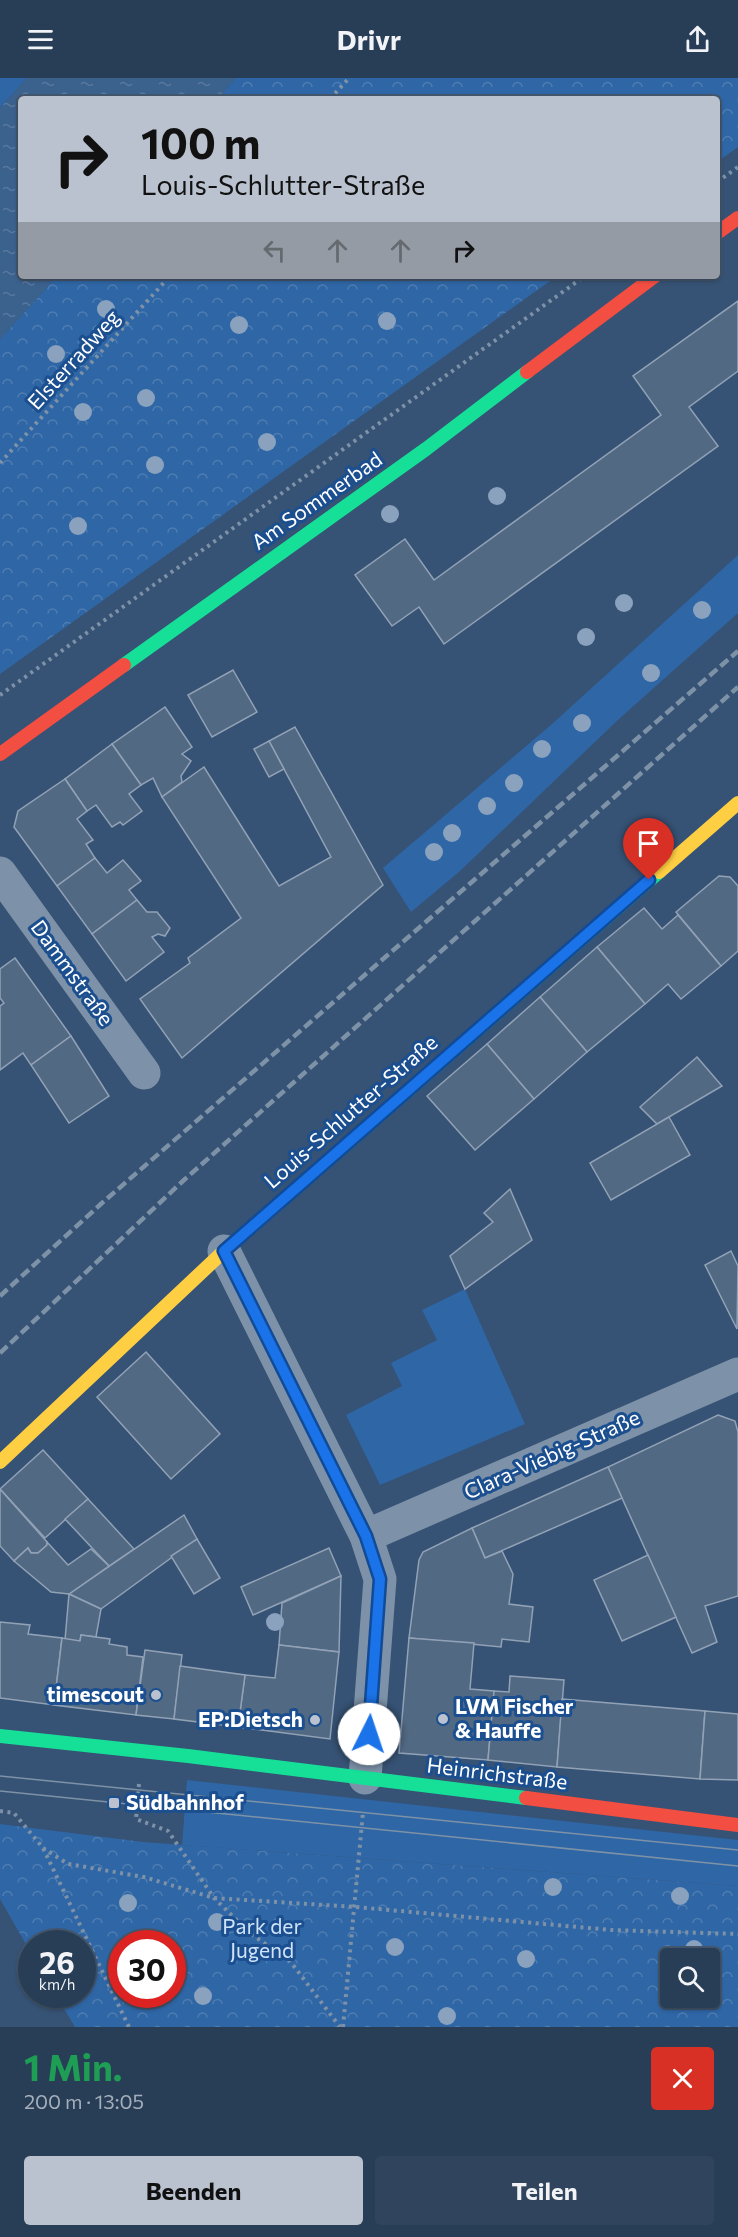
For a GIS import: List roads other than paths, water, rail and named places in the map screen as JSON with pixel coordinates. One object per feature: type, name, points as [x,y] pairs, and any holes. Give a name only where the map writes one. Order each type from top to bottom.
[{"type":"street","points":[[720,231],[738,218]]},
{"type":"street","name":"Am Sommerbad","points":[[0,754],[426,450],[651,279]]},
{"type":"street","name":"Louis-Schlutter-Straße","points":[[0,1462],[224,1251],[738,803]]},
{"type":"street","name":"Dammstraße","points":[[0,873],[144,1073]]},
{"type":"street","points":[[224,1251],[366,1536],[380,1579],[365,1778]]},
{"type":"street","name":"Clara-Viebig-Straße","points":[[366,1536],[738,1374]]},
{"type":"street","name":"Heinrichstraße","points":[[0,1736],[365,1778],[738,1826]]},
{"type":"water","points":[[27,78],[236,78],[220,96],[18,96],[18,279],[54,279],[0,339],[0,108]]},
{"type":"tram line","points":[[0,1776],[738,1850]]},
{"type":"tram line","points":[[0,1791],[738,1866]]},
{"type":"railway","points":[[0,1296],[102,1203],[738,651]]},
{"type":"railway","points":[[0,1353],[184,1180],[738,687]]},
{"type":"place","name":"timescout","points":[[156,1695]]},
{"type":"place","name":"LVM Fischer & Hauffe","points":[[443,1719]]},
{"type":"place","name":"EP:Dietsch","points":[[315,1720]]},
{"type":"place","name":"Südbahnhof","points":[[114,1803]]},
{"type":"park label","name":"Park der Jugend","points":[[262,1939]]}]
